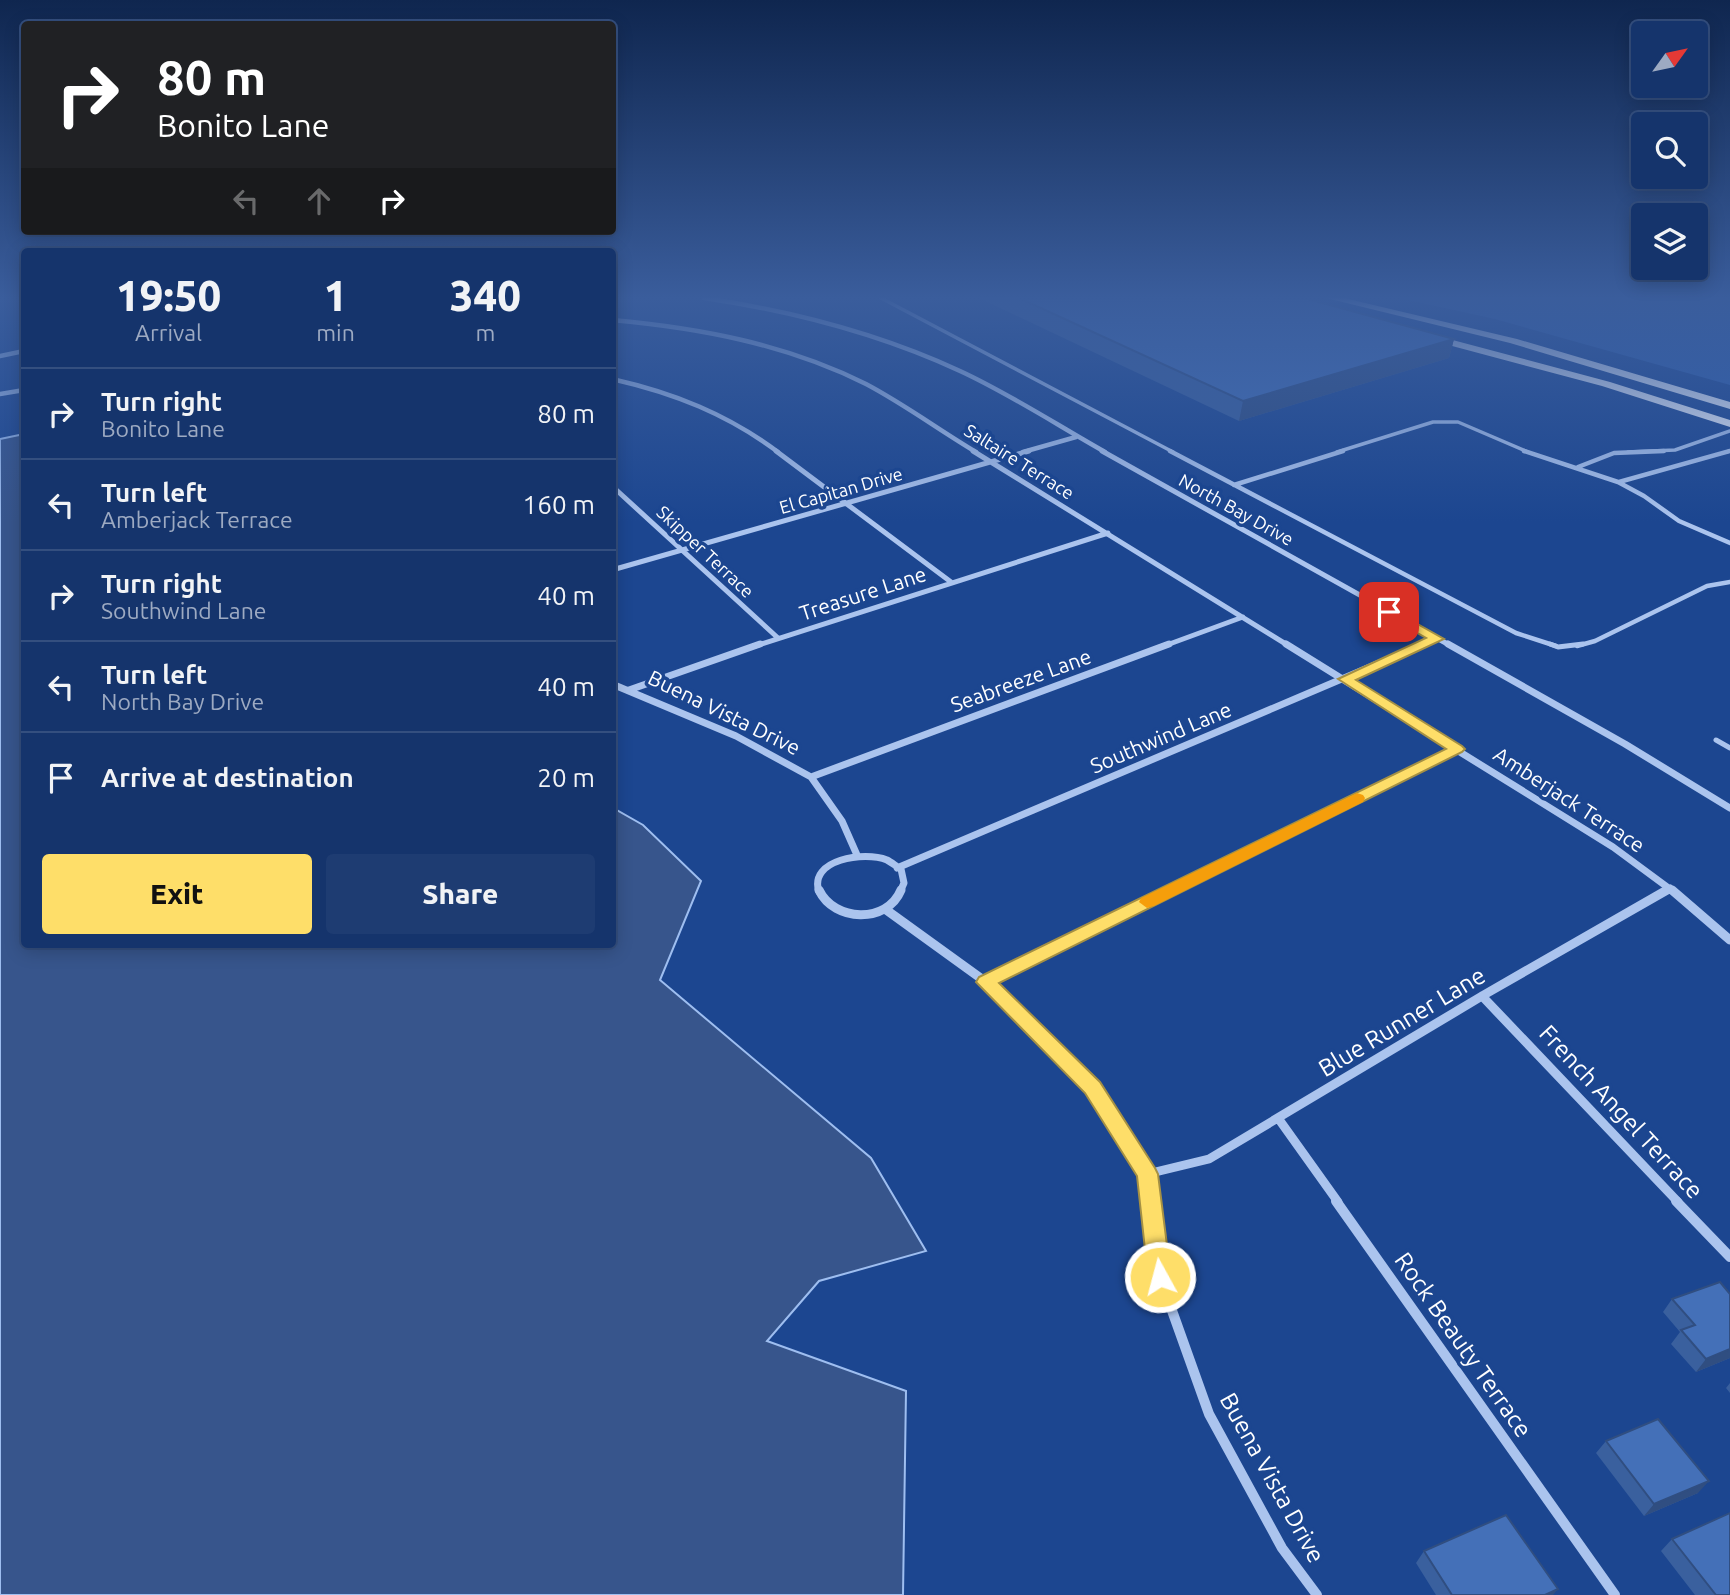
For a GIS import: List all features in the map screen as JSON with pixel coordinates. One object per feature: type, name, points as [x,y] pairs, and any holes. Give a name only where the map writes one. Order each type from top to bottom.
[{"type":"main road","points":[[1562,372],[1730,424]]},
{"type":"main road","points":[[1618,372],[1730,406]]},
{"type":"street","name":"Saltaire Terrace","points":[[839,372],[867,385],[1345,679]]},
{"type":"street","name":"North Bay Drive","points":[[963,372],[1625,744],[1730,808]]},
{"type":"street","points":[[616,380],[657,389],[704,406],[747,429],[951,582]]},
{"type":"street","points":[[0,394],[21,390]]},
{"type":"street","name":"El Capitan Drive","points":[[616,569],[1077,437]]},
{"type":"street","name":"Skipper Terrace","points":[[616,490],[778,638]]},
{"type":"street","name":"Treasure Lane","points":[[629,690],[778,638],[1108,533]]},
{"type":"street","name":"Seabreeze Lane","points":[[811,778],[1243,617]]},
{"type":"street","name":"Southwind Lane","points":[[897,868],[1437,639]]},
{"type":"street","name":"Amberjack Terrace","points":[[1345,679],[1614,847],[1670,888],[1730,940]]},
{"type":"street","name":"Buena Vista Drive","points":[[616,685],[736,736],[811,778],[842,821],[857,855]]},
{"type":"street","points":[[986,982],[1457,749]]},
{"type":"street","points":[[857,855],[880,858],[897,868],[905,886],[902,895],[885,909],[857,914],[831,906],[818,888],[824,870],[844,857],[857,855]]},
{"type":"street","name":"Blue Runner Lane","points":[[1147,1174],[1209,1159],[1482,996],[1670,888]]},
{"type":"street","name":"Buena Vista Drive","points":[[885,909],[986,982],[1093,1088],[1147,1174],[1160,1277],[1209,1414],[1282,1548],[1317,1595]]},
{"type":"street","name":"French Angel Terrace","points":[[1482,996],[1730,1257]]},
{"type":"street","name":"Rock Beauty Terrace","points":[[1278,1118],[1615,1595]]},
{"type":"lane","points":[[1022,372],[1517,633],[1558,647],[1574,647],[1595,642],[1707,586],[1730,582]]},
{"type":"lane","points":[[1234,485],[1433,422],[1458,422],[1541,457],[1618,482],[1644,496],[1679,521],[1730,543]]},
{"type":"lane","points":[[1578,467],[1614,453],[1675,450],[1730,431]]},
{"type":"lane","points":[[1618,482],[1642,473],[1700,462],[1730,451]]},
{"type":"lane","points":[[1716,740],[1730,748]]},
{"type":"shaded area","points":[[1685,372],[1730,372],[1730,385]]},
{"type":"shaded area","points":[[21,435],[21,948],[616,948],[616,810],[643,825],[701,881],[660,980],[871,1158],[926,1251],[819,1281],[767,1341],[906,1391],[903,1595],[0,1595],[0,439]]},
{"type":"building","points":[[1181,372],[1340,372],[1243,401]]},
{"type":"building","points":[[1720,1282],[1730,1294],[1730,1349],[1706,1359],[1681,1330],[1695,1325],[1672,1299]]},
{"type":"building","points":[[1658,1419],[1709,1481],[1654,1504],[1606,1441]]},
{"type":"building","points":[[1730,1513],[1730,1595],[1716,1595],[1672,1539]]},
{"type":"building","points":[[1506,1515],[1558,1589],[1545,1595],[1452,1595],[1424,1551]]},
{"type":"slow traffic","points":[[1147,902],[1357,798]]},
{"type":"route","points":[[1160,1277],[1147,1174],[1093,1088],[986,982],[1457,749],[1345,679],[1437,639],[1389,612]]}]
